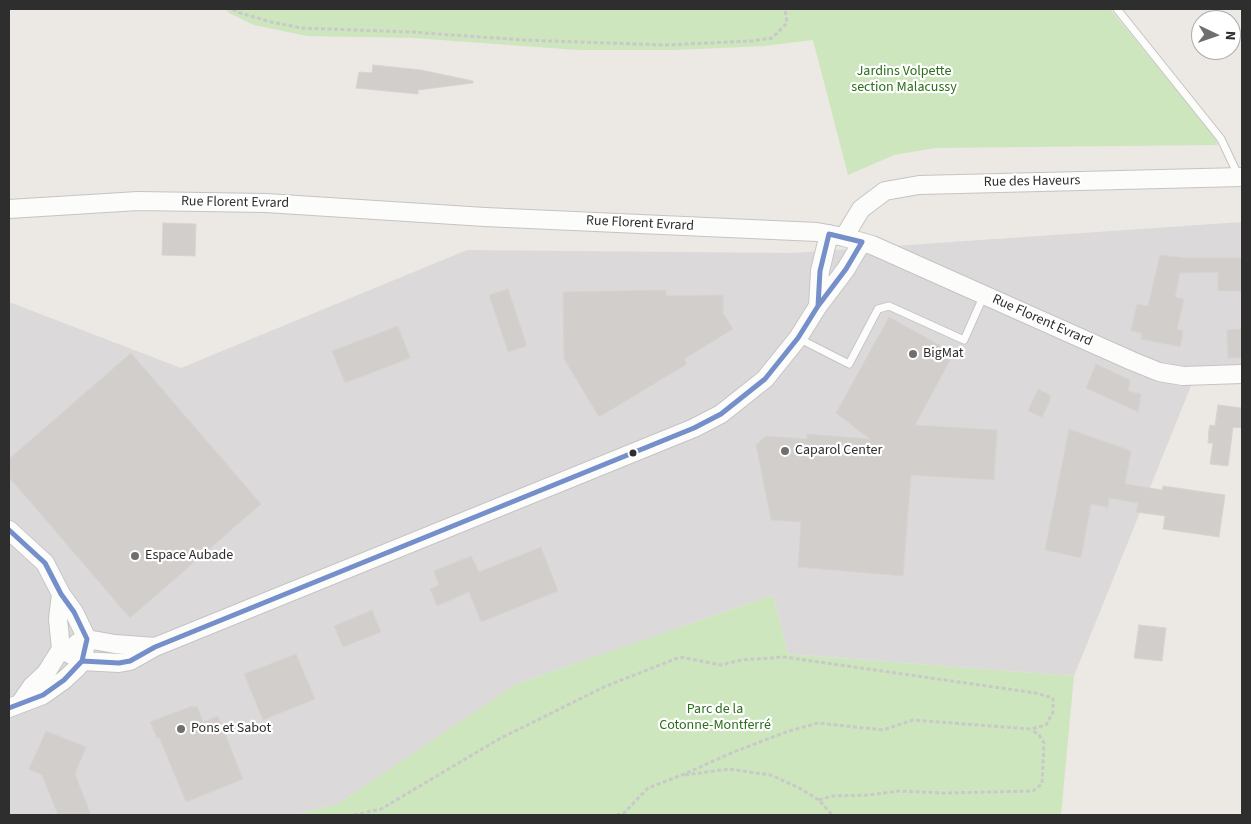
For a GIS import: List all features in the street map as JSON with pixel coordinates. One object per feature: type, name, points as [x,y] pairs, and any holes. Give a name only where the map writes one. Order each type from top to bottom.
[{"type":"street","name":"Rue des Haveurs","points":[[818,306],[820,271],[836,235],[861,209],[885,191],[919,185],[1241,177]]},
{"type":"street","name":"Rue Florent Evrard","points":[[9,209],[138,201],[266,203],[476,216],[817,232],[872,245],[1132,362],[1159,372],[1183,376],[1242,374]]},
{"type":"street","points":[[61,649],[82,661],[119,663],[130,661],[155,647],[694,428],[721,414],[764,379],[798,338],[818,306],[846,269],[862,242]]},
{"type":"street","points":[[9,530],[45,563],[87,638],[82,661],[77,668],[43,695],[15,705]]},
{"type":"street","points":[[61,594],[58,618],[61,649]]},
{"type":"street","points":[[15,705],[46,673],[61,649],[87,638],[116,644],[155,647]]},
{"type":"lane","points":[[1117,9],[1221,139],[1241,177]]},
{"type":"lane","points":[[798,338],[849,364],[878,309],[889,306],[964,340],[984,295]]},
{"type":"path","points":[[233,9],[237,12],[271,22],[301,28],[411,32],[523,40],[665,45],[751,41],[772,38],[786,23],[785,9]]},
{"type":"path","points":[[354,815],[381,809],[499,739],[604,687],[680,657],[721,665],[741,660],[784,657],[1036,693],[1053,698],[1053,712],[1046,726],[1032,729],[913,720],[883,730],[818,722],[736,751],[682,776],[648,788],[624,813],[616,815]]},
{"type":"path","points":[[819,800],[832,796],[869,795],[899,791],[943,793],[1033,791],[1042,784],[1044,743],[1039,734],[1032,729]]},
{"type":"path","points":[[682,776],[730,769],[771,775],[800,788],[819,800],[832,815]]},
{"type":"shaded area","points":[[1242,222],[1242,365],[1199,366],[1074,676],[788,654],[773,595],[516,684],[338,804],[294,815],[9,815],[9,302],[181,368],[467,250],[792,253]]},
{"type":"green space","name":"Jardins Volpette section Malacussy","points":[[226,9],[1108,9],[1111,10],[1215,137],[1218,145],[935,148],[894,155],[848,175],[813,40],[764,46],[675,50],[577,50],[414,38],[307,36],[254,25],[229,13]]},
{"type":"green space","name":"Parc de la Cotonne-Montferré","points":[[773,595],[788,654],[1074,676],[1061,815],[294,815],[338,804],[516,684]]},
{"type":"building","points":[[373,65],[421,70],[473,81],[473,83],[418,90],[418,94],[356,88],[359,72],[372,73]]},
{"type":"building","points":[[163,223],[196,224],[195,256],[162,255]]},
{"type":"building","points":[[1160,255],[1186,258],[1242,258],[1242,291],[1218,291],[1218,272],[1180,273],[1175,297],[1184,299],[1177,329],[1183,331],[1180,347],[1141,339],[1142,333],[1131,331],[1137,304],[1148,306]]},
{"type":"building","points":[[508,289],[527,346],[508,352],[489,295]]},
{"type":"building","points":[[666,290],[666,296],[723,295],[723,313],[733,329],[684,359],[687,364],[599,417],[564,359],[563,292]]},
{"type":"building","points":[[889,317],[954,353],[915,425],[997,430],[994,480],[911,475],[903,576],[798,567],[801,522],[771,520],[756,445],[766,436],[807,439],[807,434],[870,439],[836,413]]},
{"type":"building","points":[[398,326],[410,358],[345,383],[332,351]]},
{"type":"building","points":[[1242,329],[1242,358],[1228,358],[1227,330]]},
{"type":"building","points":[[131,353],[261,504],[130,618],[9,477],[9,459]]},
{"type":"building","points":[[1096,364],[1130,380],[1128,391],[1141,394],[1138,412],[1086,388]]},
{"type":"building","points":[[1038,389],[1050,395],[1050,401],[1042,417],[1028,411]]},
{"type":"building","points":[[1218,405],[1242,408],[1242,428],[1233,427],[1228,466],[1210,464],[1213,443],[1208,443],[1209,429],[1210,425],[1215,426]]},
{"type":"building","points":[[1069,429],[1131,451],[1125,484],[1162,490],[1163,486],[1225,495],[1219,537],[1163,529],[1165,516],[1136,512],[1138,503],[1109,498],[1108,507],[1091,504],[1081,558],[1045,550]]},
{"type":"building","points":[[541,547],[558,591],[481,622],[469,592],[437,606],[430,589],[439,585],[434,571],[471,556],[479,572]]},
{"type":"building","points":[[372,610],[381,632],[343,647],[334,626]]},
{"type":"building","points":[[1139,625],[1166,628],[1162,661],[1134,658]]},
{"type":"building","points":[[296,654],[315,699],[263,720],[244,674]]},
{"type":"building","points":[[192,706],[193,708],[197,706],[203,722],[218,716],[243,779],[186,802],[159,737],[157,738],[150,722]]},
{"type":"building","points":[[46,731],[86,747],[75,774],[91,815],[58,815],[42,775],[29,769]]},
{"type":"transit line","points":[[829,234],[862,242],[846,269],[818,306],[820,271],[829,234]]},
{"type":"transit line","points":[[82,661],[119,663],[130,661],[155,647],[694,428],[721,414],[765,379],[798,338],[818,306]]},
{"type":"transit line","points":[[9,530],[45,563],[61,594],[74,612],[87,639],[82,661],[64,680],[43,695],[9,708]]},
{"type":"place","name":"BigMat","points":[[913,354]]},
{"type":"place","name":"Caparol Center","points":[[785,451]]},
{"type":"place","name":"Espace Aubade","points":[[135,556]]},
{"type":"place","name":"Pons et Sabot","points":[[181,729]]}]
